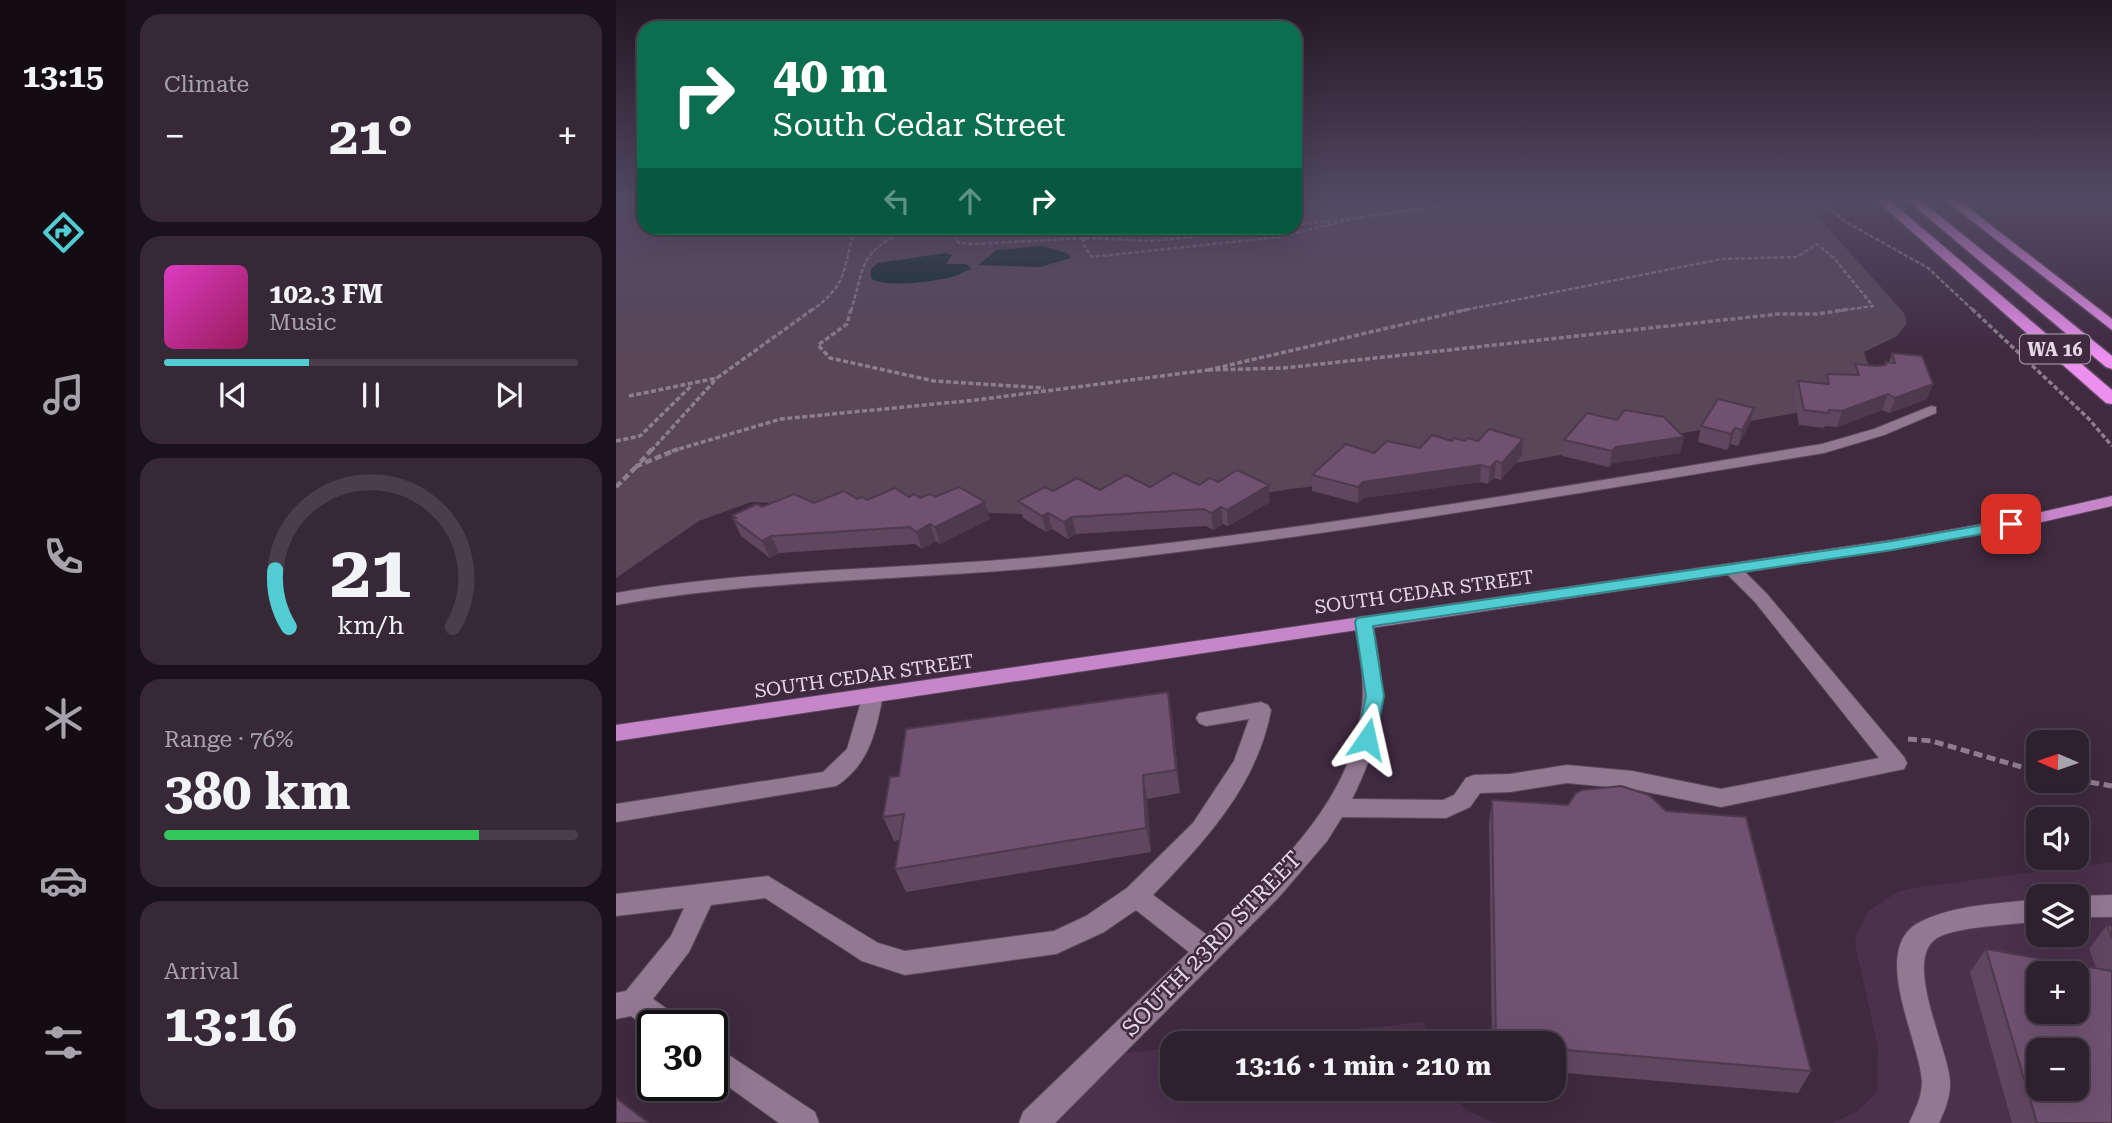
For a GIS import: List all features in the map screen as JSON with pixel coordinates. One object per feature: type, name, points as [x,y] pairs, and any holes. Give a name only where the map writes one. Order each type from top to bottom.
[{"type":"highway","name":"WA 16","points":[[1942,251],[2112,399]]},
{"type":"highway","points":[[1976,251],[2112,364]]},
{"type":"highway","name":"WA 16","points":[[2017,251],[2112,326]]},
{"type":"main road","name":"SOUTH CEDAR STREET","points":[[616,733],[1026,675],[1363,622],[1905,543],[2011,524],[2112,501]]},
{"type":"street","points":[[616,599],[691,586],[1065,560],[1446,510],[1824,448],[1879,432],[1931,410]]},
{"type":"street","points":[[1336,808],[1440,810],[1462,801],[1474,784],[1510,783],[1567,774],[1632,780],[1721,798],[1896,763],[1878,739],[1837,695],[1761,598],[1732,569]]},
{"type":"street","name":"SOUTH 23RD STREET","points":[[1034,1123],[1279,881],[1336,808],[1359,762],[1374,706],[1374,674],[1363,622]]},
{"type":"street","points":[[616,813],[828,780],[842,771],[859,752],[873,695]]},
{"type":"street","points":[[616,905],[768,887],[871,953],[905,963],[1056,942],[1096,924],[1136,896],[1194,838],[1218,807],[1244,764],[1261,710],[1206,718]]},
{"type":"street","points":[[625,1004],[680,944],[703,895]]},
{"type":"street","points":[[1136,896],[1208,951]]},
{"type":"street","points":[[2089,906],[2112,906]]},
{"type":"street","points":[[1924,1123],[1936,1082],[1912,985],[1911,965],[1916,946],[1924,932],[1940,925],[2026,912]]},
{"type":"street","points":[[728,1069],[804,1123]]},
{"type":"path","points":[[616,487],[717,377],[809,314],[840,288],[845,276],[848,251]]},
{"type":"path","points":[[871,251],[867,255],[846,324],[818,345],[830,358],[859,361],[891,373],[923,380],[1058,389]]},
{"type":"path","points":[[1088,251],[1092,257],[1154,251]]},
{"type":"path","points":[[1208,370],[1430,317],[1723,259],[1797,257],[1806,251]]},
{"type":"path","points":[[637,466],[665,453],[781,419],[1208,370],[1284,368],[1873,306],[1826,251]]},
{"type":"path","points":[[1898,251],[1928,268],[2089,419],[2112,446]]},
{"type":"path","points":[[629,396],[692,385],[717,377]]},
{"type":"path","points":[[616,441],[640,436],[692,385]]},
{"type":"path","points":[[1878,739],[1932,741],[2026,768]]},
{"type":"path","points":[[2090,782],[2112,786]]},
{"type":"shaded area","points":[[616,251],[1849,251],[1904,313],[1907,323],[1897,336],[1864,352],[1871,373],[1841,405],[1487,468],[1290,489],[1107,518],[751,502],[699,521],[616,578]]},
{"type":"shaded area","points":[[995,251],[1061,251],[1071,258],[1040,267],[978,265]]},
{"type":"shaded area","points":[[946,253],[952,255],[946,264],[966,264],[972,269],[950,277],[913,283],[887,283],[871,278],[871,269],[878,263]]},
{"type":"shaded area","points":[[2112,862],[2112,1123],[1832,1123],[1858,1111],[1877,1092],[1878,1048],[1855,936],[1869,911],[1897,892],[2050,870],[2089,870],[2089,865]]},
{"type":"shaded area","points":[[1424,1022],[1426,1031],[1338,1031]]},
{"type":"shaded area","points":[[1160,1049],[1160,1101],[1457,1101],[1468,1111],[1495,1123],[1034,1123],[1102,1056]]},
{"type":"building","points":[[1892,353],[1922,356],[1933,384],[1895,398],[1888,394],[1842,411],[1829,410],[1829,413],[1804,410],[1798,381],[1829,384],[1827,374],[1859,375],[1855,364],[1876,366],[1886,365],[1885,362],[1895,363]]},
{"type":"building","points":[[1718,399],[1754,408],[1742,430],[1735,428],[1731,434],[1701,426]]},
{"type":"building","points":[[1625,410],[1664,417],[1684,437],[1616,447],[1612,451],[1564,440],[1587,413],[1617,420]]},
{"type":"building","points":[[1489,429],[1523,439],[1502,463],[1496,461],[1490,468],[1481,465],[1363,482],[1358,487],[1312,475],[1346,444],[1374,453],[1387,441],[1420,448],[1432,435],[1452,441],[1454,438],[1465,441],[1468,438],[1478,441]]},
{"type":"building","points":[[1237,470],[1269,485],[1227,510],[1221,507],[1211,513],[1204,509],[1072,517],[1064,522],[1048,513],[1042,516],[1018,501],[1045,487],[1053,491],[1077,478],[1100,490],[1126,475],[1150,487],[1174,473],[1199,485],[1210,478],[1218,482]]},
{"type":"building","points":[[959,487],[985,502],[935,527],[930,524],[916,532],[910,527],[771,536],[762,541],[733,519],[736,518],[733,515],[757,504],[762,507],[794,494],[814,503],[844,491],[857,499],[862,497],[867,500],[895,488],[909,497],[914,494],[920,498],[930,494],[935,497]]},
{"type":"building","points":[[1168,692],[1176,770],[1143,775],[1146,828],[895,869],[904,814],[883,817],[890,777],[899,776],[906,729]]},
{"type":"building","points":[[1621,786],[1649,795],[1666,811],[1746,817],[1811,1071],[1566,1050],[1566,1031],[1496,1031],[1492,800],[1568,805],[1576,793]]},
{"type":"building","points":[[1986,949],[2055,961],[2026,961],[2026,1024],[2089,1024],[2089,967],[2112,971],[2112,1123],[2037,1123],[2031,1101],[2089,1101],[2089,1038],[2026,1038],[2026,1085]]},
{"type":"building","points":[[616,1098],[649,1123],[616,1123]]},
{"type":"route","points":[[1367,739],[1375,696],[1374,674],[1363,622],[1892,545],[2011,524]]}]
